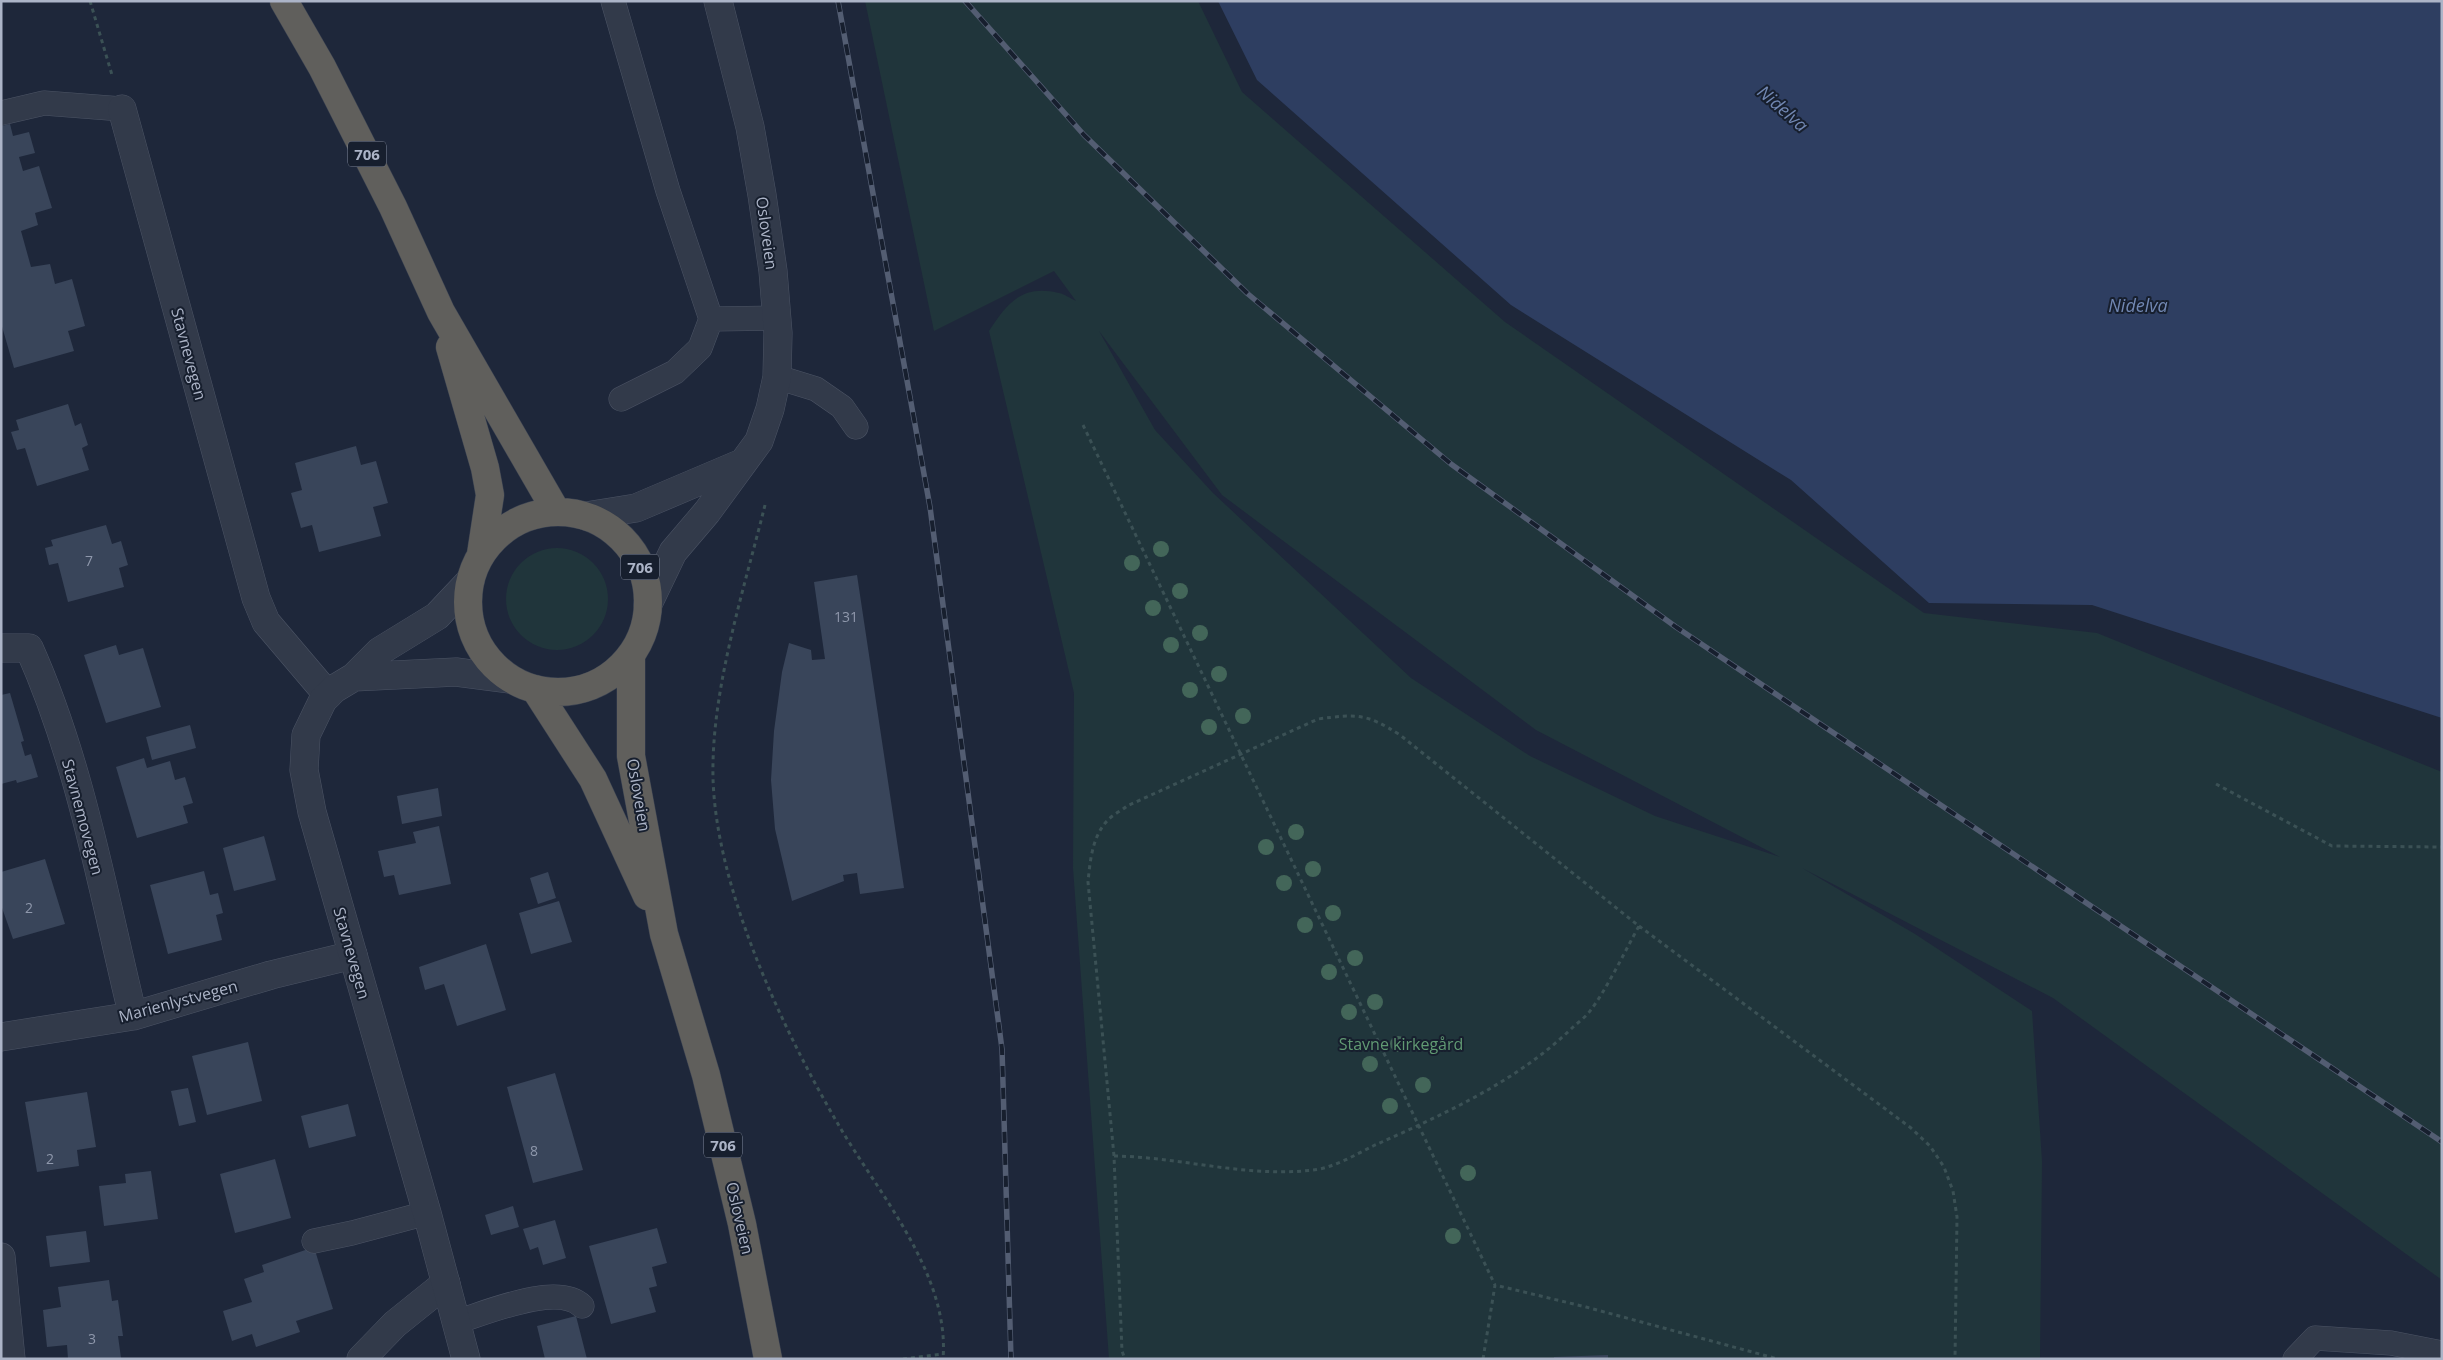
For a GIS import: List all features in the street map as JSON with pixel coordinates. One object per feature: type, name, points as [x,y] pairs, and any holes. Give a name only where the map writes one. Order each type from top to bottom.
[{"type":"highway","name":"706","points":[[284,1],[322,66],[393,207],[441,312],[556,512]]},
{"type":"highway","name":"706","points":[[441,312],[458,378],[485,468],[490,495],[481,554],[470,581],[468,609],[474,638],[489,661],[510,679],[535,689],[562,692],[589,687],[612,674],[631,655],[644,630],[648,604],[645,578],[634,553],[613,530],[586,516],[556,512],[526,518],[517,522],[500,532],[481,554]]},
{"type":"highway","name":"Osloveien","points":[[631,655],[632,756],[664,934],[706,1075],[742,1224],[768,1359]]},
{"type":"highway","name":"Osloveien","points":[[535,689],[593,778],[664,934]]},
{"type":"street","name":"Osloveien","points":[[648,604],[673,552],[707,512],[759,441],[778,377],[777,318],[773,271],[750,127],[718,1]]},
{"type":"street","name":"Stavnevegen","points":[[122,109],[256,598],[266,622],[328,695]]},
{"type":"street","name":"Osloveien","points":[[586,516],[636,508],[743,462]]},
{"type":"street","name":"Stavnevegen","points":[[466,1359],[427,1213],[312,812],[304,770],[306,734],[314,714],[328,695],[334,689],[354,677],[380,652],[437,616],[470,581]]},
{"type":"street","name":"Stavnemovegen","points":[[1,648],[29,648],[40,674],[77,783],[133,1016]]},
{"type":"street","name":"Stavnevegen","points":[[354,677],[456,672],[510,679]]},
{"type":"street","name":"Marienlystvegen","points":[[1,1037],[133,1016],[272,975],[353,955]]},
{"type":"street","points":[[1,1257],[12,1359]]},
{"type":"street","points":[[361,1359],[394,1324],[446,1283]]},
{"type":"lane","points":[[613,1],[668,191],[711,319],[700,348],[675,372],[621,399]]},
{"type":"lane","points":[[1,113],[44,103],[122,109]]},
{"type":"lane","points":[[711,319],[777,318]]},
{"type":"lane","points":[[778,377],[816,389],[842,407],[856,427]]},
{"type":"lane","points":[[314,1241],[427,1213]]},
{"type":"lane","points":[[456,1322],[549,1297],[576,1300],[582,1306]]},
{"type":"lane","points":[[2295,1359],[2315,1338],[2391,1343],[2442,1353]]},
{"type":"path","points":[[90,1],[122,109]]},
{"type":"path","points":[[1083,425],[1495,1285],[1483,1359]]},
{"type":"path","points":[[765,505],[718,704],[713,777],[716,818],[723,855],[768,987],[838,1125],[912,1242],[922,1263],[934,1297],[943,1359]]},
{"type":"path","points":[[1125,1359],[1122,1352],[1114,1156],[1088,882],[1090,860],[1096,840],[1107,821],[1127,806],[1318,719],[1348,715],[1376,720],[1400,735],[1639,926],[1911,1128],[1930,1146],[1944,1167],[1953,1191],[1957,1217],[1955,1359]]},
{"type":"path","points":[[2216,784],[2332,846],[2442,847]]},
{"type":"path","points":[[1114,1156],[1148,1157],[1243,1172],[1316,1170],[1418,1126],[1496,1084],[1549,1050],[1590,1011],[1639,926]]},
{"type":"path","points":[[1495,1285],[1586,1307],[1778,1359]]},
{"type":"path","points":[[903,1359],[943,1354]]},
{"type":"green space","name":"Stavne kirkegård","points":[[865,1],[1198,1],[1242,92],[1505,322],[1924,613],[2097,633],[2442,772],[2442,1280],[2053,998],[1802,868],[1915,934],[2032,1011],[2042,1161],[2040,1359],[1109,1359],[1073,868],[1074,693],[989,331],[1002,312],[1016,298],[1025,294],[1035,291],[1046,291],[1061,294],[1076,301],[1054,271],[934,331]],"holes":[[[1099,331],[1222,495],[1536,730],[1780,857],[1655,816],[1530,756],[1411,678],[1213,493],[1155,430]]]},
{"type":"green space","points":[[557,548],[576,552],[593,563],[604,580],[608,599],[604,618],[593,635],[576,646],[557,650],[538,646],[521,635],[510,618],[506,599],[510,580],[521,563],[538,552]]},
{"type":"water","name":"Nidelva","points":[[1218,1],[2442,1],[2442,718],[2092,605],[1929,603],[1791,480],[1511,305],[1257,80]]},
{"type":"building","points":[[10,124],[13,136],[29,132],[35,153],[19,157],[23,171],[39,166],[52,208],[35,213],[38,225],[21,231],[31,267],[50,264],[55,284],[72,279],[85,326],[68,331],[74,351],[14,368],[1,323],[1,126]]},
{"type":"building","points":[[68,404],[75,426],[81,423],[88,445],[82,448],[89,470],[37,486],[25,448],[17,450],[11,432],[19,430],[16,420]]},
{"type":"building","points":[[356,446],[361,465],[376,461],[388,503],[373,507],[381,536],[319,552],[312,525],[301,528],[291,493],[302,490],[295,463]]},
{"type":"building","points":[[106,525],[112,544],[121,541],[128,565],[119,568],[124,587],[68,602],[58,563],[49,565],[45,548],[53,546],[51,540]]},
{"type":"building","points":[[857,575],[904,888],[860,894],[857,873],[843,875],[844,881],[792,901],[775,829],[771,780],[774,731],[782,672],[789,643],[811,650],[812,660],[825,659],[814,582]]},
{"type":"building","points":[[116,645],[119,655],[143,648],[161,707],[106,723],[84,655]]},
{"type":"building","points":[[10,693],[24,741],[21,742],[25,756],[31,754],[38,777],[17,783],[16,780],[1,784],[1,695]]},
{"type":"building","points":[[190,725],[196,748],[152,760],[146,737]]},
{"type":"building","points":[[144,758],[147,768],[170,761],[175,780],[185,777],[193,803],[183,806],[188,823],[137,838],[116,767]]},
{"type":"building","points":[[438,788],[442,816],[402,824],[397,796]]},
{"type":"building","points":[[439,826],[451,884],[399,895],[394,875],[384,877],[378,851],[416,843],[413,832]]},
{"type":"building","points":[[264,836],[276,880],[234,891],[223,848]]},
{"type":"building","points":[[45,859],[65,924],[13,939],[1,905],[1,872]]},
{"type":"building","points":[[204,871],[210,895],[218,893],[223,913],[216,915],[222,940],[168,954],[150,885]]},
{"type":"building","points":[[548,872],[556,898],[538,904],[530,878]]},
{"type":"building","points":[[559,901],[572,942],[531,954],[519,913]]},
{"type":"building","points":[[486,944],[506,1010],[457,1026],[444,984],[425,990],[419,967]]},
{"type":"building","points":[[248,1042],[262,1101],[207,1115],[192,1056]]},
{"type":"building","points":[[555,1073],[583,1170],[533,1183],[507,1087]]},
{"type":"building","points":[[188,1088],[196,1122],[179,1126],[171,1091]]},
{"type":"building","points":[[87,1092],[96,1147],[77,1150],[79,1166],[37,1172],[25,1102]]},
{"type":"building","points":[[348,1104],[356,1136],[309,1148],[301,1116]]},
{"type":"building","points":[[275,1159],[291,1218],[235,1233],[220,1174]]},
{"type":"building","points":[[151,1171],[158,1219],[104,1226],[99,1186],[126,1183],[125,1174]]},
{"type":"building","points":[[513,1206],[519,1227],[491,1235],[485,1215]]},
{"type":"building","points":[[555,1220],[566,1258],[543,1265],[538,1247],[530,1250],[523,1229]]},
{"type":"building","points":[[657,1228],[667,1263],[652,1267],[657,1286],[649,1288],[656,1312],[611,1324],[589,1246]]},
{"type":"building","points":[[86,1231],[90,1262],[50,1267],[46,1236]]},
{"type":"building","points":[[314,1247],[333,1309],[296,1321],[300,1332],[256,1347],[252,1334],[232,1341],[223,1311],[252,1302],[244,1279],[264,1272],[262,1265]]},
{"type":"building","points":[[109,1280],[112,1301],[118,1300],[123,1336],[118,1336],[121,1358],[68,1359],[67,1345],[47,1347],[43,1310],[61,1307],[58,1287]]},
{"type":"building","points":[[576,1316],[587,1359],[545,1359],[537,1326]]},
{"type":"building","points":[[1608,1355],[1608,1359],[1554,1359],[1554,1357]]},
{"type":"railway","points":[[838,1],[930,507],[1002,1049],[1011,1359]]},
{"type":"railway","points":[[965,1],[1084,135],[1248,294],[1451,464],[1676,627],[2442,1142]]}]
